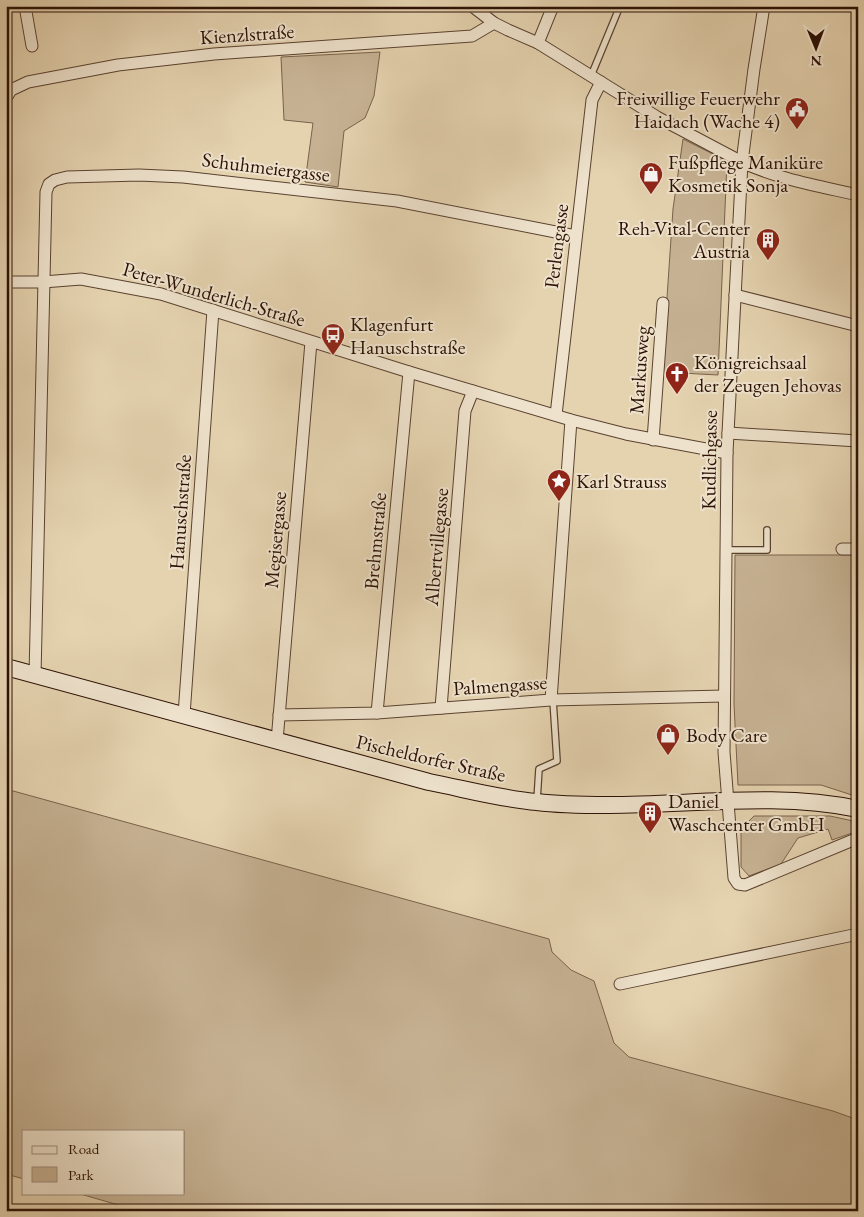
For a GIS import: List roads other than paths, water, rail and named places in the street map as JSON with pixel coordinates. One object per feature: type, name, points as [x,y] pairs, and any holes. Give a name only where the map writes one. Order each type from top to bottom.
[{"type":"main road","name":"Pischeldorfer Straße","points":[[6,667],[429,782],[485,794],[537,802],[609,805],[727,800],[807,801],[858,810]]},
{"type":"street","points":[[25,6],[32,46]]},
{"type":"street","points":[[538,43],[553,6]]},
{"type":"street","name":"Kudlichgasse","points":[[764,6],[742,162],[727,453],[724,752],[734,878],[738,884],[745,884],[858,838]]},
{"type":"street","points":[[478,8],[494,23],[538,43],[656,117],[754,168],[858,195]]},
{"type":"street","name":"Kienzlstraße","points":[[6,98],[11,90],[28,82],[118,65],[214,54],[472,36],[494,23]]},
{"type":"street","name":"Perlengasse","points":[[556,415],[596,79]]},
{"type":"street","name":"Schuhmeiergasse","points":[[35,676],[43,282],[46,192],[49,184],[55,180],[67,177],[183,177],[397,202],[576,236]]},
{"type":"street","name":"Peter-Wunderlich-Straße","points":[[6,282],[81,280],[161,294],[311,342],[571,420],[653,440],[727,453]]},
{"type":"street","points":[[735,296],[858,326]]},
{"type":"street","name":"Markusweg","points":[[653,440],[662,303]]},
{"type":"street","name":"Hanuschstraße","points":[[184,715],[213,310]]},
{"type":"street","name":"Megisergasse","points":[[277,741],[311,342]]},
{"type":"street","name":"Brehmstraße","points":[[377,713],[410,372]]},
{"type":"street","name":"Albertvillegasse","points":[[441,708],[465,411],[473,391]]},
{"type":"street","points":[[552,700],[571,420]]},
{"type":"street","points":[[728,433],[858,441]]},
{"type":"street","points":[[842,548],[858,549]]},
{"type":"street","name":"Palmengasse","points":[[279,715],[377,713],[552,700],[724,696]]},
{"type":"street","points":[[620,984],[858,934]]},
{"type":"lane","points":[[596,79],[620,6]]},
{"type":"lane","points":[[726,550],[767,550],[767,530]]},
{"type":"lane","points":[[537,802],[539,769],[557,760],[552,700]]},
{"type":"place","name":"Freiwillige Feuerwehr Haidach (Wache 4)","points":[[797,130]]},
{"type":"place","name":"Fußpflege Maniküre Kosmetik Sonja","points":[[651,195]]},
{"type":"place","name":"Reh-Vital-Center Austria","points":[[768,261]]},
{"type":"place","name":"Klagenfurt Hanuschstraße","points":[[333,356]]},
{"type":"place","name":"Königreichsaal der Zeugen Jehovas","points":[[677,395]]},
{"type":"place","name":"Karl Strauss","points":[[559,502]]},
{"type":"place","name":"Body Care","points":[[668,756]]},
{"type":"place","name":"Daniel Waschcenter GmbH","points":[[650,834]]}]
